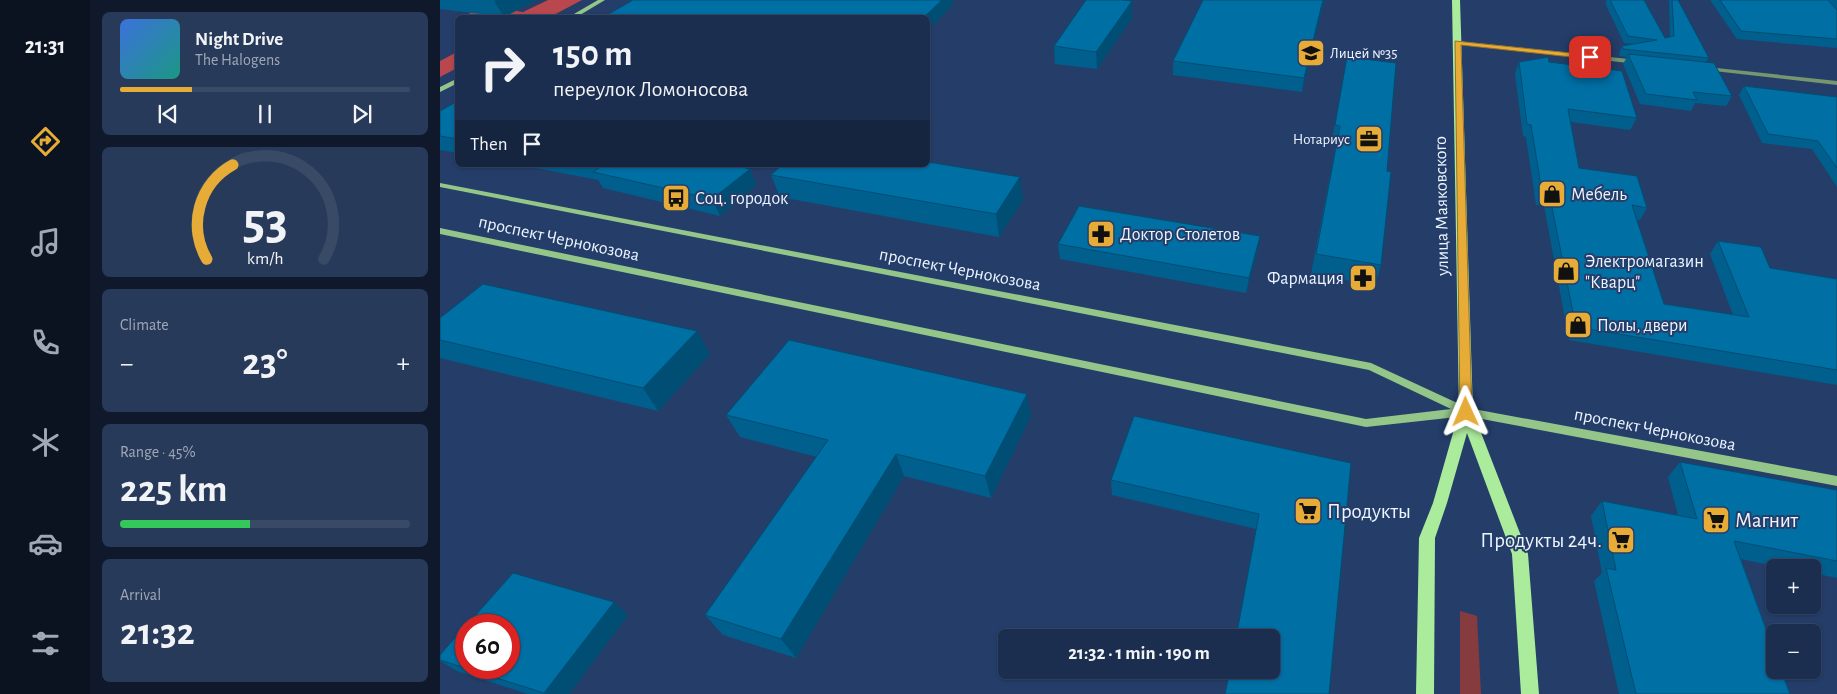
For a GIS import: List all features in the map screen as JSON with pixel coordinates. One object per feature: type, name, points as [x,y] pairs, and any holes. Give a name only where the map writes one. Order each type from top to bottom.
[{"type":"main road","name":"улица Маяковского","points":[[1425,694],[1427,538],[1440,503],[1466,412],[1456,0]]},
{"type":"main road","name":"улица Маяковского","points":[[1466,412],[1520,554],[1530,694]]},
{"type":"street","points":[[575,15],[602,0]]},
{"type":"street","points":[[1458,43],[1642,62]]},
{"type":"street","points":[[1701,69],[1837,83]]},
{"type":"street","points":[[440,90],[455,82]]},
{"type":"street","name":"проспект Чернокозова","points":[[440,185],[1371,367],[1466,412],[1837,481]]},
{"type":"street","name":"проспект Чернокозова","points":[[440,231],[1366,424],[1466,412]]},
{"type":"shaded area","points":[[548,0],[582,0],[554,15],[467,15],[482,6],[523,12]]},
{"type":"shaded area","points":[[455,53],[455,69],[440,77],[440,61]]},
{"type":"shaded area","points":[[1460,611],[1477,616],[1481,694],[1460,694]]},
{"type":"building","points":[[633,0],[942,0],[926,15],[607,15]]},
{"type":"building","points":[[1086,0],[1132,1],[1096,52],[1054,46]]},
{"type":"building","points":[[1203,0],[1323,0],[1304,78],[1173,61]]},
{"type":"building","points":[[1610,0],[1644,0],[1665,38],[1674,36],[1672,0],[1678,0],[1709,58],[1623,49],[1622,46],[1657,40],[1628,36]]},
{"type":"building","points":[[1720,0],[1828,0],[1837,10],[1837,39],[1741,31]]},
{"type":"building","points":[[1628,54],[1714,63],[1732,96],[1693,92],[1697,100],[1646,94]]},
{"type":"building","points":[[1347,57],[1396,63],[1387,171],[1391,172],[1381,265],[1316,254],[1340,126],[1335,125]]},
{"type":"building","points":[[1548,57],[1549,62],[1622,71],[1637,118],[1568,109],[1579,168],[1637,176],[1647,208],[1632,205],[1664,304],[1749,317],[1718,241],[1761,247],[1770,268],[1837,279],[1837,370],[1576,327],[1549,193],[1542,192],[1531,125],[1527,124],[1519,62]]},
{"type":"building","points":[[1744,86],[1837,97],[1837,168],[1818,141],[1768,134]]},
{"type":"building","points":[[455,103],[455,138],[440,136],[440,111]]},
{"type":"building","points":[[930,162],[1020,177],[996,214],[771,175],[780,167],[930,167]]},
{"type":"building","points":[[600,167],[742,167],[750,169],[712,199],[593,172]]},
{"type":"building","points":[[1079,206],[1260,236],[1249,278],[1058,244]]},
{"type":"building","points":[[483,284],[697,331],[643,388],[440,340],[440,318]]},
{"type":"building","points":[[789,340],[1027,394],[985,476],[896,454],[781,639],[705,615],[828,440],[726,415]]},
{"type":"building","points":[[1134,416],[1351,463],[1329,694],[1225,694],[1228,679],[1280,679],[1280,629],[1238,629],[1259,514],[1111,480]]},
{"type":"building","points":[[1680,462],[1837,490],[1837,561],[1734,541],[1766,629],[1766,679],[1784,679],[1790,694],[1636,694],[1606,568],[1616,570],[1602,501],[1697,519]]},
{"type":"building","points":[[513,573],[614,602],[544,693],[500,679],[520,679],[520,614],[477,614]]},
{"type":"building","points":[[455,638],[455,665],[440,660],[440,655]]},
{"type":"place","name":"Лицей №35","points":[[1311,53]]},
{"type":"place","name":"Нотариус","points":[[1369,139]]},
{"type":"place","name":"Мебель","points":[[1552,194]]},
{"type":"place","name":"Соц. городок","points":[[676,198]]},
{"type":"place","name":"Доктор Столетов","points":[[1101,234]]},
{"type":"place","name":"Электромагазин \"Кварц\"","points":[[1566,271]]},
{"type":"place","name":"Фармация","points":[[1363,278]]},
{"type":"place","name":"Полы, двери","points":[[1578,325]]},
{"type":"place","name":"Продукты","points":[[1308,511]]},
{"type":"place","name":"Магнит","points":[[1716,520]]},
{"type":"place","name":"Продукты 24ч.","points":[[1621,540]]},
{"type":"route","points":[[1466,412],[1458,43],[1590,57]]}]
